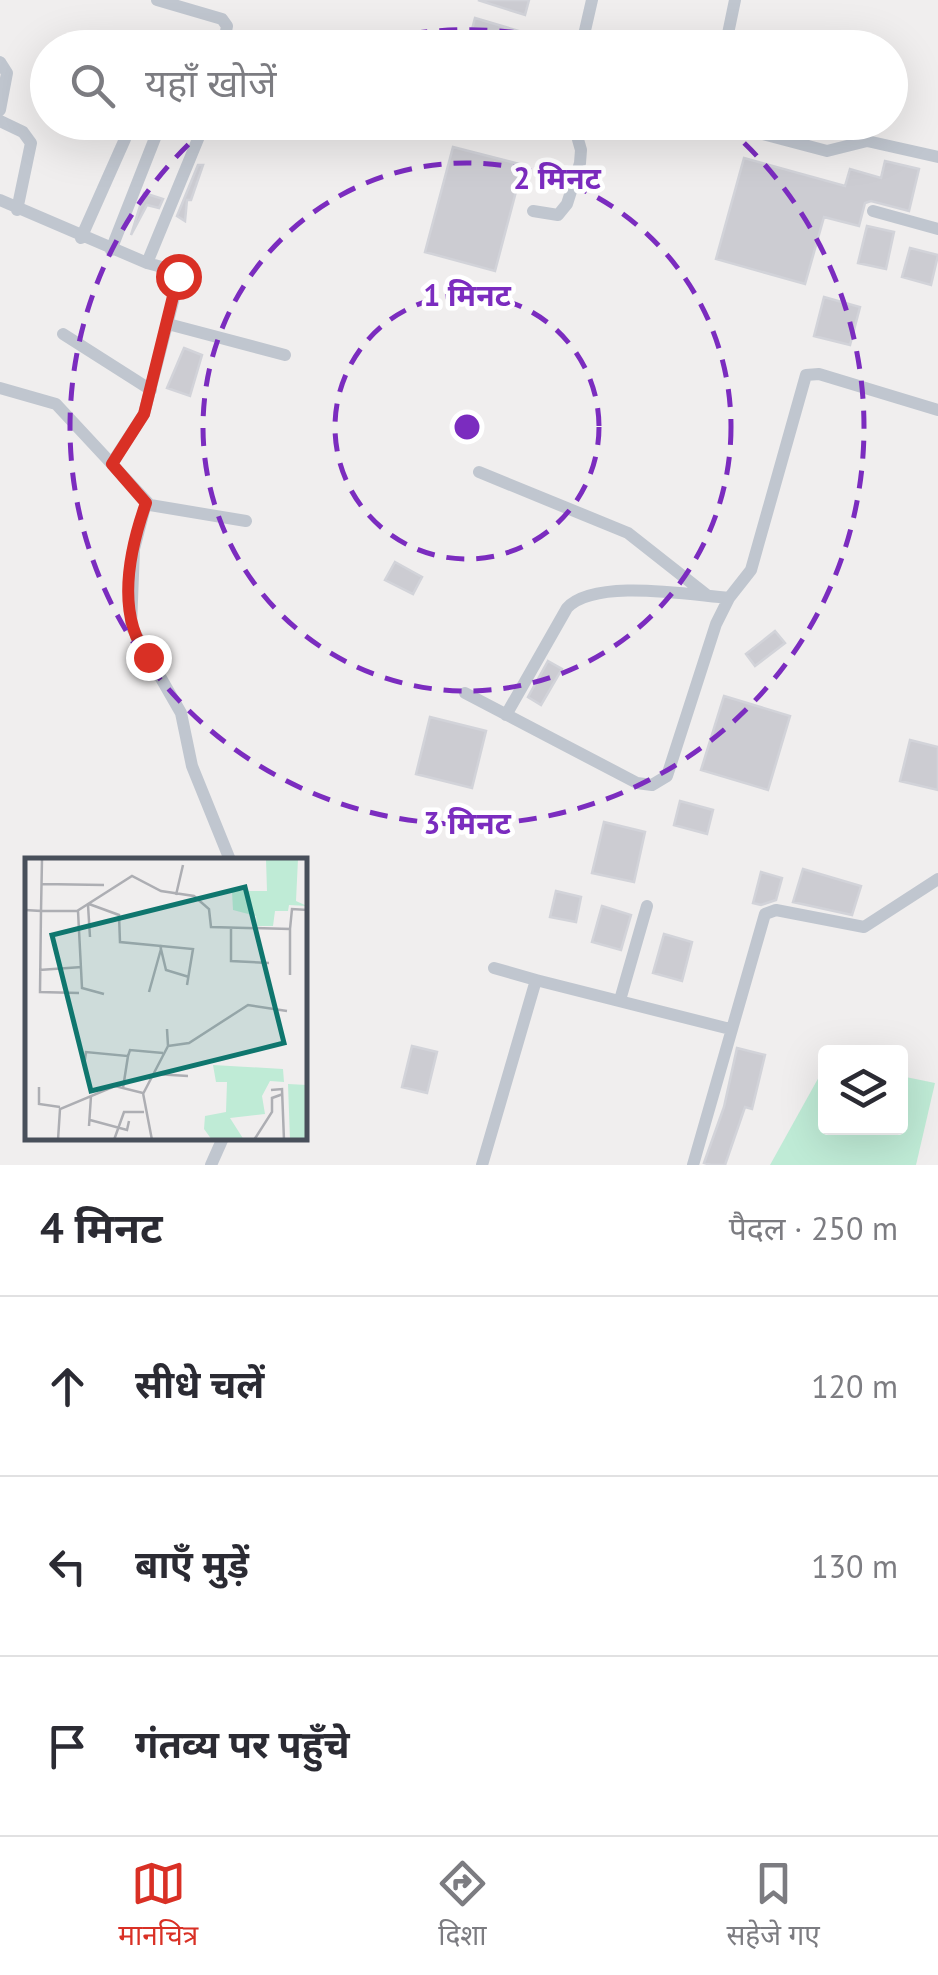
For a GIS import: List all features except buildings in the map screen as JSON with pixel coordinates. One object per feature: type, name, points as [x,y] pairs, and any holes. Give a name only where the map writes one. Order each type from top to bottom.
[{"type":"street","points":[[157,0],[222,19],[226,30]]},
{"type":"street","points":[[585,30],[592,0]]},
{"type":"street","points":[[729,30],[735,0]]},
{"type":"street","points":[[0,62],[7,74],[0,108]]},
{"type":"street","points":[[0,121],[23,132],[31,143],[17,210]]},
{"type":"street","points":[[82,238],[126,140]]},
{"type":"street","points":[[111,250],[154,140]]},
{"type":"street","points":[[147,263],[198,140]]},
{"type":"street","points":[[533,211],[558,214],[567,204],[581,150],[578,140]]},
{"type":"street","points":[[785,140],[827,151],[867,141],[938,156]]},
{"type":"street","points":[[0,200],[111,250],[174,270],[178,276],[151,390],[133,436],[112,464]]},
{"type":"street","points":[[874,211],[938,228]]},
{"type":"street","points":[[168,324],[286,355]]},
{"type":"street","points":[[63,334],[151,390]]},
{"type":"street","points":[[465,694],[638,783],[656,784],[666,776],[728,598],[752,570],[806,375],[819,374],[938,410]]},
{"type":"street","points":[[1,392],[56,404],[146,503],[246,522]]},
{"type":"street","points":[[480,472],[628,533],[709,596]]},
{"type":"street","points":[[146,503],[134,549],[130,626],[174,698],[192,766],[229,858]]},
{"type":"street","points":[[506,716],[568,608],[580,596],[628,591],[728,598]]},
{"type":"street","points":[[693,1165],[765,914],[776,910],[864,927],[938,879]]},
{"type":"street","points":[[620,1000],[647,906]]},
{"type":"street","points":[[494,968],[730,1028]]},
{"type":"street","points":[[482,1165],[536,980]]},
{"type":"street","points":[[211,1165],[221,1140]]},
{"type":"green space","points":[[908,1077],[935,1083],[916,1165],[770,1165],[818,1079],[818,1135],[908,1135]]},
{"type":"route","points":[[148,657],[134,637],[128,609],[136,534],[146,503],[112,464],[144,414],[178,276]]}]
